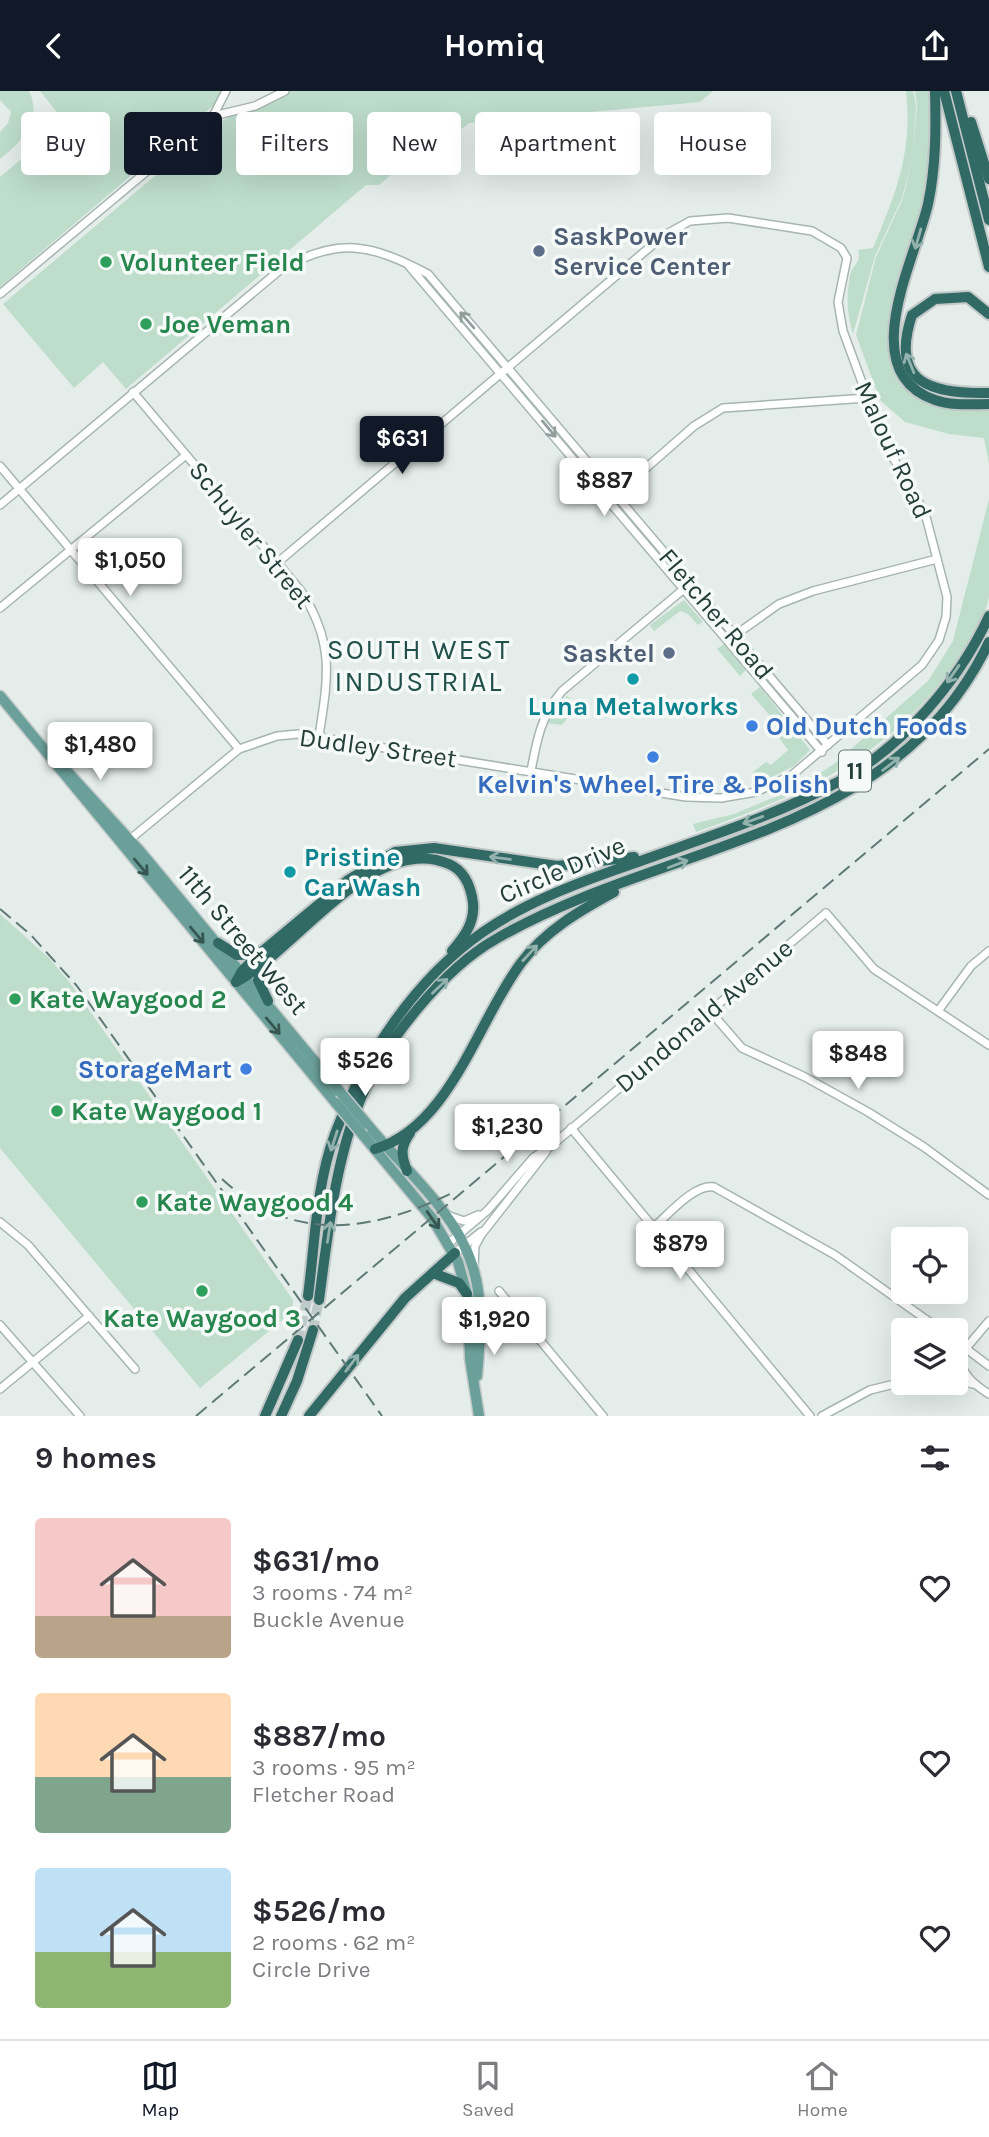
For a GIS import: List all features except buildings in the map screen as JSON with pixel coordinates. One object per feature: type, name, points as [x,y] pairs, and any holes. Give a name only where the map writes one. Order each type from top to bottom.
[{"type":"highway","points":[[934,91],[935,147],[930,193],[893,325],[894,352],[898,371],[920,393],[937,401],[989,404]]},
{"type":"highway","points":[[944,91],[989,267]]},
{"type":"highway","points":[[959,91],[989,179]]},
{"type":"highway","points":[[959,91],[989,220]]},
{"type":"highway","points":[[989,314],[968,297],[935,299],[912,315],[905,348],[908,364],[927,386],[950,394],[989,393]]},
{"type":"highway","name":"Circle Drive","points":[[989,616],[944,686],[913,723],[868,762],[839,781],[773,813],[577,883],[507,917],[472,940],[424,986],[399,1014],[372,1056],[335,1135],[323,1183],[314,1298],[338,1178],[360,1099],[383,1055],[416,1010],[493,940],[567,902],[634,880],[821,808],[854,790],[919,740],[974,674],[989,642]]},
{"type":"highway","points":[[974,674],[989,649]]},
{"type":"highway","points":[[241,976],[348,880],[395,852],[434,848],[556,866],[594,864],[664,852]]},
{"type":"highway","points":[[218,943],[237,955],[261,958],[376,872],[398,862],[430,859],[445,862],[460,873],[471,889],[473,911],[470,927],[424,986]]},
{"type":"highway","points":[[407,1171],[401,1155],[403,1143],[438,1102],[522,962],[552,930],[575,913],[634,880]]},
{"type":"highway","points":[[261,958],[258,980],[268,1001]]},
{"type":"highway","points":[[380,1147],[411,1131]]},
{"type":"highway","points":[[309,1416],[405,1298],[433,1273],[452,1248]]},
{"type":"highway","points":[[433,1273],[459,1283],[467,1294]]},
{"type":"highway","points":[[281,1416],[297,1381],[313,1330]]},
{"type":"highway","points":[[265,1416],[298,1340]]},
{"type":"main road","name":"11th Street West","points":[[0,696],[45,750],[58,770],[218,943],[336,1103],[363,1135],[407,1171],[461,1240],[475,1272],[481,1320],[476,1392]]},
{"type":"main road","name":"11th Street West","points":[[127,843],[241,976],[268,1001],[367,1123],[380,1147],[452,1248],[467,1294],[478,1416]]},
{"type":"street","points":[[216,112],[226,91]]},
{"type":"street","points":[[222,114],[255,106],[285,91]]},
{"type":"street","points":[[0,294],[143,175]]},
{"type":"street","name":"Malouf Road","points":[[277,563],[669,232],[690,221],[727,218],[812,231],[841,248],[847,258],[838,302],[839,319],[884,442],[920,501],[947,597],[946,617],[939,640],[922,665],[825,749]]},
{"type":"street","name":"Fletcher Road","points":[[0,505],[280,270],[302,257],[324,249],[348,247],[370,250],[409,266],[615,495],[686,586]]},
{"type":"street","name":"Fletcher Road","points":[[505,370],[608,502],[686,586],[825,749]]},
{"type":"street","name":"Schuyler Street","points":[[133,392],[316,613],[327,647],[328,679],[319,736]]},
{"type":"street","points":[[608,502],[694,426],[723,408],[867,398]]},
{"type":"street","points":[[0,608],[186,455]]},
{"type":"street","points":[[0,466],[239,749],[127,843]]},
{"type":"street","points":[[731,638],[779,604],[813,591],[937,559]]},
{"type":"street","points":[[531,771],[540,726],[548,708],[562,691],[686,586]]},
{"type":"street","name":"Dudley Street","points":[[239,749],[277,736],[319,736],[687,797],[711,798],[770,787],[825,749]]},
{"type":"street","name":"Dundonald Avenue","points":[[452,1248],[533,1158],[551,1146],[826,913],[874,969],[938,1011]]},
{"type":"street","points":[[989,951],[971,966],[938,1011],[989,1045]]},
{"type":"street","points":[[709,1010],[742,1048],[805,1077],[868,1112],[924,1147],[989,1195]]},
{"type":"street","points":[[571,1128],[810,1416]]},
{"type":"street","name":"Dundonald Avenue","points":[[475,1272],[475,1246],[486,1227],[551,1146]]},
{"type":"street","points":[[654,1227],[697,1191],[708,1186],[714,1187],[835,1255],[924,1318]]},
{"type":"street","points":[[443,1214],[464,1221],[488,1210]]},
{"type":"street","points":[[0,1222],[29,1245],[135,1369]]},
{"type":"street","name":"Dundonald Avenue","points":[[461,1240],[486,1227]]},
{"type":"street","points":[[499,1291],[603,1416]]},
{"type":"street","points":[[0,1389],[89,1316]]},
{"type":"street","points":[[968,1346],[989,1321]]},
{"type":"street","points":[[0,1325],[80,1416]]},
{"type":"street","points":[[968,1350],[989,1366]]},
{"type":"street","points":[[968,1378],[974,1385]]},
{"type":"street","points":[[968,1383],[989,1394]]},
{"type":"street","points":[[822,1416],[870,1390],[891,1385]]},
{"type":"green space","points":[[0,91],[29,91],[33,111],[21,112],[21,139],[0,159],[0,132],[8,123],[11,112],[0,100]]},
{"type":"green space","points":[[40,91],[223,91],[215,104],[206,112],[124,112],[124,175],[132,175],[0,287],[0,177],[21,159],[21,175],[110,175],[110,112],[57,112]]},
{"type":"green space","points":[[290,91],[713,91],[700,102],[590,112],[475,112],[475,122],[469,123],[461,130],[461,112],[367,112],[367,175],[391,175],[379,185],[366,185],[126,389],[103,362],[74,388],[3,304],[156,175],[222,175],[222,121],[232,116],[236,115],[236,175],[353,175],[353,112],[243,112]]},
{"type":"green space","points":[[906,91],[913,91],[916,105],[913,153],[917,105],[915,91],[930,91],[931,150],[922,208],[896,289],[888,348],[894,373],[909,393],[935,405],[989,409],[989,464],[984,438],[949,434],[905,422],[880,400],[856,335],[876,257],[903,198],[913,157],[902,198],[875,256],[853,334],[851,327],[848,291],[851,272],[859,258],[858,250],[873,248],[901,172],[907,134]]},
{"type":"green space","points":[[989,499],[987,604],[967,644],[932,692],[904,722],[875,747],[843,768],[773,803],[696,832],[693,824],[734,814],[799,787],[834,764],[928,681],[953,641]]},
{"type":"green space","points":[[684,600],[703,622],[698,625],[688,614],[680,611],[654,631],[650,625]]},
{"type":"green space","points":[[724,644],[746,670],[740,676],[717,649]]},
{"type":"green space","points":[[760,687],[810,750],[794,766],[758,784],[752,773],[766,762],[771,765],[788,750],[775,732],[779,726],[751,694]]},
{"type":"green space","points":[[567,696],[571,700],[567,719],[562,725],[545,723],[551,712]]},
{"type":"green space","points":[[0,914],[50,959],[70,983],[293,1300],[292,1312],[200,1388],[0,1148]]},
{"type":"tunnel","points":[[298,1340],[308,1296]]},
{"type":"tunnel","points":[[313,1330],[319,1300]]},
{"type":"railway","points":[[196,1416],[989,749]]},
{"type":"railway","points":[[0,909],[30,934],[77,986],[382,1416]]},
{"type":"railway","points":[[222,1179],[249,1200],[278,1215],[307,1223],[336,1225],[396,1215],[456,1191]]},
{"type":"place","name":"SaskPower Service Center","points":[[539,251]]},
{"type":"place","name":"Volunteer Field","points":[[106,262]]},
{"type":"place","name":"Joe Veman","points":[[146,324]]},
{"type":"place","name":"Sasktel","points":[[669,653]]},
{"type":"place","name":"Luna Metalworks","points":[[633,679]]},
{"type":"place","name":"Old Dutch Foods","points":[[752,726]]},
{"type":"place","name":"Kelvin's Wheel, Tire & Polish","points":[[653,757]]},
{"type":"place","name":"Pristine Car Wash","points":[[290,872]]},
{"type":"place","name":"Kate Waygood 2","points":[[15,999]]},
{"type":"place","name":"StorageMart","points":[[246,1069]]},
{"type":"place","name":"Kate Waygood 1","points":[[57,1111]]},
{"type":"place","name":"Kate Waygood 4","points":[[142,1202]]},
{"type":"place","name":"Kate Waygood 3","points":[[202,1291]]},
{"type":"district","name":"SOUTH WEST INDUSTRIAL","points":[[419,665]]}]
